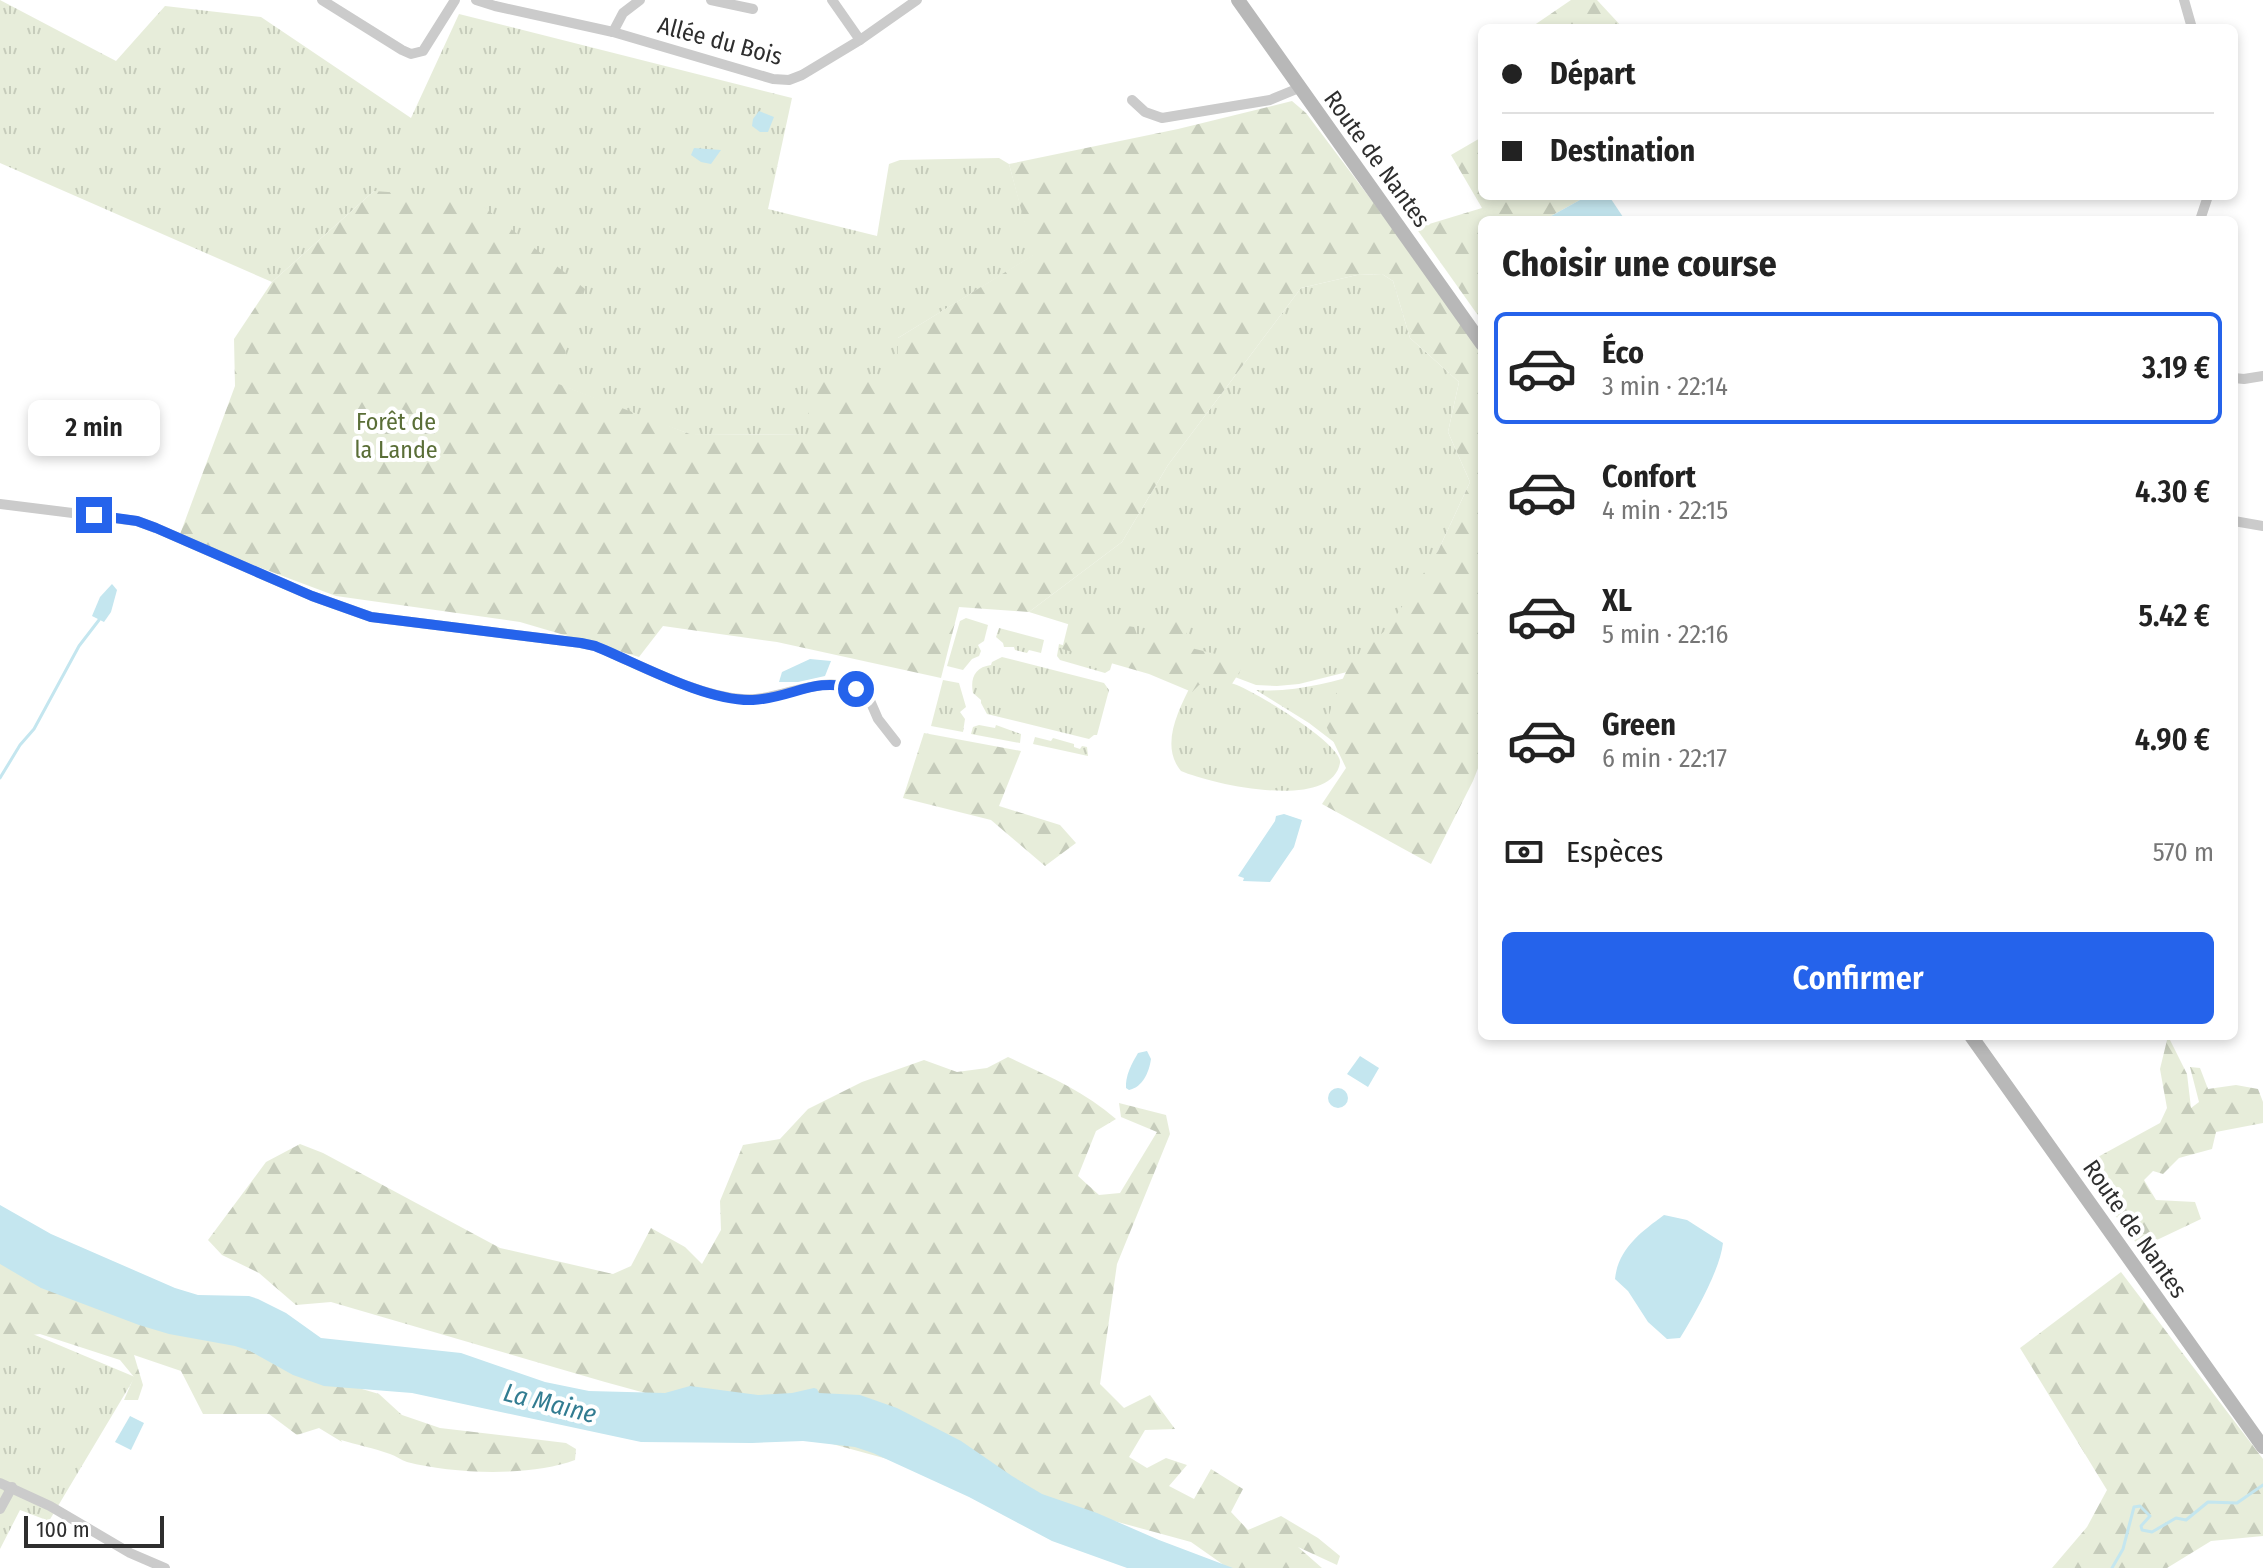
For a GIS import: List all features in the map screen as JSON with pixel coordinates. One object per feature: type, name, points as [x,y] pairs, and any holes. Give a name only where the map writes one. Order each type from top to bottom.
[{"type":"main road","name":"Route de Nantes","points":[[1238,0],[1478,338]]},
{"type":"main road","name":"Route de Nantes","points":[[1974,1040],[2263,1447]]},
{"type":"street","points":[[322,0],[411,54],[423,51],[455,0]]},
{"type":"street","name":"Allée du Bois","points":[[476,0],[613,32],[773,79],[789,80],[856,42],[917,0]]},
{"type":"street","points":[[613,32],[623,13],[640,0]]},
{"type":"street","points":[[711,0],[753,9]]},
{"type":"street","points":[[832,0],[856,42]]},
{"type":"street","points":[[2184,0],[2191,24]]},
{"type":"street","points":[[1132,100],[1145,112],[1162,118],[1270,100],[1299,88]]},
{"type":"street","points":[[2238,378],[2263,376]]},
{"type":"street","points":[[0,504],[137,521],[349,610],[392,620],[595,646],[694,688],[729,698],[762,699],[828,683],[847,686],[870,697],[878,719],[896,742]]},
{"type":"street","points":[[2238,522],[2263,526]]},
{"type":"street","points":[[0,1483],[50,1506],[116,1546],[165,1568]]},
{"type":"street","points":[[0,1509],[12,1487]]},
{"type":"green space","points":[[0,0],[116,61],[165,6],[261,17],[411,118],[459,14],[792,98],[768,209],[877,236],[889,164],[900,160],[999,158],[1009,164],[1034,255],[898,338],[898,380],[810,435],[690,434],[555,383],[374,191],[272,282],[0,163]]},
{"type":"green space","points":[[1571,0],[1597,0],[1619,24],[1536,24]]},
{"type":"green space","name":"Forêt de la Lande","points":[[1292,101],[1306,113],[1478,342],[1478,768],[1431,864],[1322,804],[1346,768],[1326,726],[1334,698],[1351,661],[1388,628],[1438,551],[1470,482],[1448,432],[1459,382],[1410,338],[1393,281],[1382,274],[1357,275],[1301,288],[1168,465],[1122,542],[1029,612],[959,607],[941,678],[777,642],[663,626],[639,657],[520,622],[336,596],[179,537],[235,386],[234,339],[272,282],[374,191],[473,198],[585,289],[556,383],[690,434],[809,435],[807,379],[897,380],[898,338],[1033,255],[1009,164],[1178,129]]},
{"type":"green space","points":[[1478,139],[1478,200],[1580,200],[1551,216],[1478,216],[1478,315],[1416,228],[1482,208],[1451,155]]},
{"type":"green space","points":[[1382,274],[1393,281],[1410,338],[1459,382],[1448,432],[1470,482],[1438,551],[1415,613],[1367,667],[1299,684],[1256,685],[1029,612],[1122,542],[1168,465],[1301,288],[1357,275]]},
{"type":"green space","points":[[1173,610],[1190,622],[1183,646],[1228,657],[1242,668],[1230,687],[1199,685],[1192,692],[1149,674],[1062,649],[1070,617],[1134,627],[1138,637],[1147,641],[1150,632]]},
{"type":"green space","points":[[966,618],[988,625],[984,641],[978,645],[981,651],[979,656],[963,670],[947,666],[960,621]]},
{"type":"green space","points":[[999,628],[1044,640],[1041,653],[1004,647],[996,637]]},
{"type":"green space","points":[[1059,644],[1113,660],[1110,670],[1105,673],[1060,660],[1057,656]]},
{"type":"green space","points":[[1002,657],[1104,683],[1109,690],[1097,735],[1089,739],[987,714],[981,700],[973,693],[973,678],[981,668]]},
{"type":"green space","points":[[1368,672],[1339,746],[1256,690],[1298,688]]},
{"type":"green space","points":[[1216,679],[1259,696],[1328,744],[1340,763],[1332,778],[1316,787],[1268,790],[1217,782],[1181,771],[1172,751],[1177,717],[1191,685]]},
{"type":"green space","points":[[943,680],[959,683],[966,707],[960,712],[965,719],[963,732],[931,726]]},
{"type":"green space","points":[[996,725],[1021,734],[1020,743],[971,734],[973,727],[995,728]]},
{"type":"green space","points":[[924,733],[1021,751],[999,806],[1060,825],[1076,843],[1045,866],[991,820],[903,798]]},
{"type":"green space","points":[[1035,737],[1051,741],[1053,738],[1080,749],[1087,747],[1088,756],[1033,744]]},
{"type":"green space","points":[[2167,1040],[2170,1040],[2187,1074],[2191,1108],[2199,1102],[2190,1067],[2200,1068],[2208,1089],[2236,1085],[2258,1089],[2263,1102],[2263,1123],[2216,1132],[2212,1149],[2179,1158],[2163,1174],[2153,1171],[2144,1180],[2156,1200],[2195,1202],[2201,1219],[2140,1248],[2085,1176],[2096,1158],[2160,1123],[2167,1108],[2160,1069]]},
{"type":"green space","points":[[1008,1057],[1078,1092],[1116,1119],[1096,1131],[1078,1176],[1099,1195],[1120,1193],[1157,1132],[1121,1117],[1119,1103],[1166,1115],[1170,1134],[1117,1264],[1100,1384],[1124,1408],[1150,1395],[1175,1429],[1145,1430],[1129,1457],[1147,1468],[1166,1458],[1187,1465],[1169,1486],[1194,1499],[1211,1469],[1243,1489],[1231,1512],[1248,1530],[1281,1516],[1318,1538],[1340,1556],[1337,1565],[1298,1547],[1322,1568],[1228,1568],[1191,1542],[605,1382],[331,1302],[296,1305],[259,1273],[222,1255],[208,1240],[266,1162],[300,1144],[323,1153],[500,1248],[613,1274],[631,1266],[651,1228],[685,1247],[702,1264],[721,1230],[720,1201],[743,1145],[780,1139],[808,1109],[862,1082],[924,1060],[957,1072],[987,1068]]},
{"type":"green space","points":[[0,1253],[301,1371],[379,1394],[402,1415],[440,1428],[566,1443],[576,1449],[575,1460],[514,1471],[446,1469],[407,1462],[378,1450],[342,1442],[319,1428],[297,1435],[269,1414],[203,1414],[181,1371],[134,1355],[143,1385],[138,1400],[124,1400],[134,1377],[120,1360],[40,1334],[13,1337],[0,1334]]},
{"type":"green space","points":[[2121,1272],[2263,1459],[2263,1536],[2211,1541],[2167,1568],[2052,1568],[2087,1527],[2107,1490],[2020,1348]]},
{"type":"green space","points":[[0,1313],[35,1335],[135,1377],[49,1521],[20,1510],[0,1549]]},
{"type":"water","points":[[759,111],[774,117],[768,132],[760,132],[752,126]]},
{"type":"water","points":[[694,148],[721,150],[711,164],[691,155]]},
{"type":"water","points":[[1580,200],[1612,200],[1622,216],[1551,216]]},
{"type":"water","points":[[112,584],[117,590],[111,612],[104,622],[92,616],[100,597]]},
{"type":"water","points":[[810,659],[831,661],[825,676],[798,682],[779,682],[782,672]]},
{"type":"water","points":[[1284,814],[1302,820],[1294,847],[1270,882],[1243,881],[1244,878],[1238,876],[1276,816]]},
{"type":"water","points":[[1147,1051],[1151,1059],[1147,1074],[1138,1086],[1129,1090],[1126,1083],[1131,1065],[1138,1053]]},
{"type":"water","points":[[1360,1056],[1379,1068],[1368,1087],[1347,1074]]},
{"type":"water","points":[[1338,1088],[1345,1091],[1348,1098],[1345,1105],[1338,1108],[1331,1105],[1328,1098],[1331,1091]]},
{"type":"water","name":"La Maine","points":[[0,1205],[51,1234],[175,1288],[198,1295],[258,1299],[286,1313],[321,1338],[461,1353],[545,1382],[589,1391],[665,1393],[690,1386],[758,1395],[814,1388],[819,1393],[860,1395],[897,1408],[961,1441],[1042,1494],[1233,1568],[1127,1568],[1052,1541],[969,1497],[855,1447],[803,1441],[641,1442],[412,1393],[324,1386],[293,1375],[250,1351],[139,1325],[41,1288],[0,1264]]},
{"type":"water","points":[[1664,1215],[1687,1220],[1723,1243],[1712,1279],[1686,1328],[1680,1338],[1667,1339],[1648,1322],[1628,1291],[1615,1279],[1626,1250]]},
{"type":"water","points":[[130,1416],[144,1423],[131,1450],[115,1442]]},
{"type":"waterway","points":[[0,778],[34,729],[79,646],[99,620]]},
{"type":"waterway","points":[[2112,1568],[2123,1549],[2134,1507],[2140,1506],[2150,1516],[2141,1526],[2142,1530],[2152,1532],[2176,1518],[2186,1520],[2208,1502],[2237,1503],[2263,1485]]},
{"type":"route","points":[[94,515],[137,521],[312,596],[371,617],[595,646],[694,688],[729,698],[762,699],[828,683],[856,689]]}]
